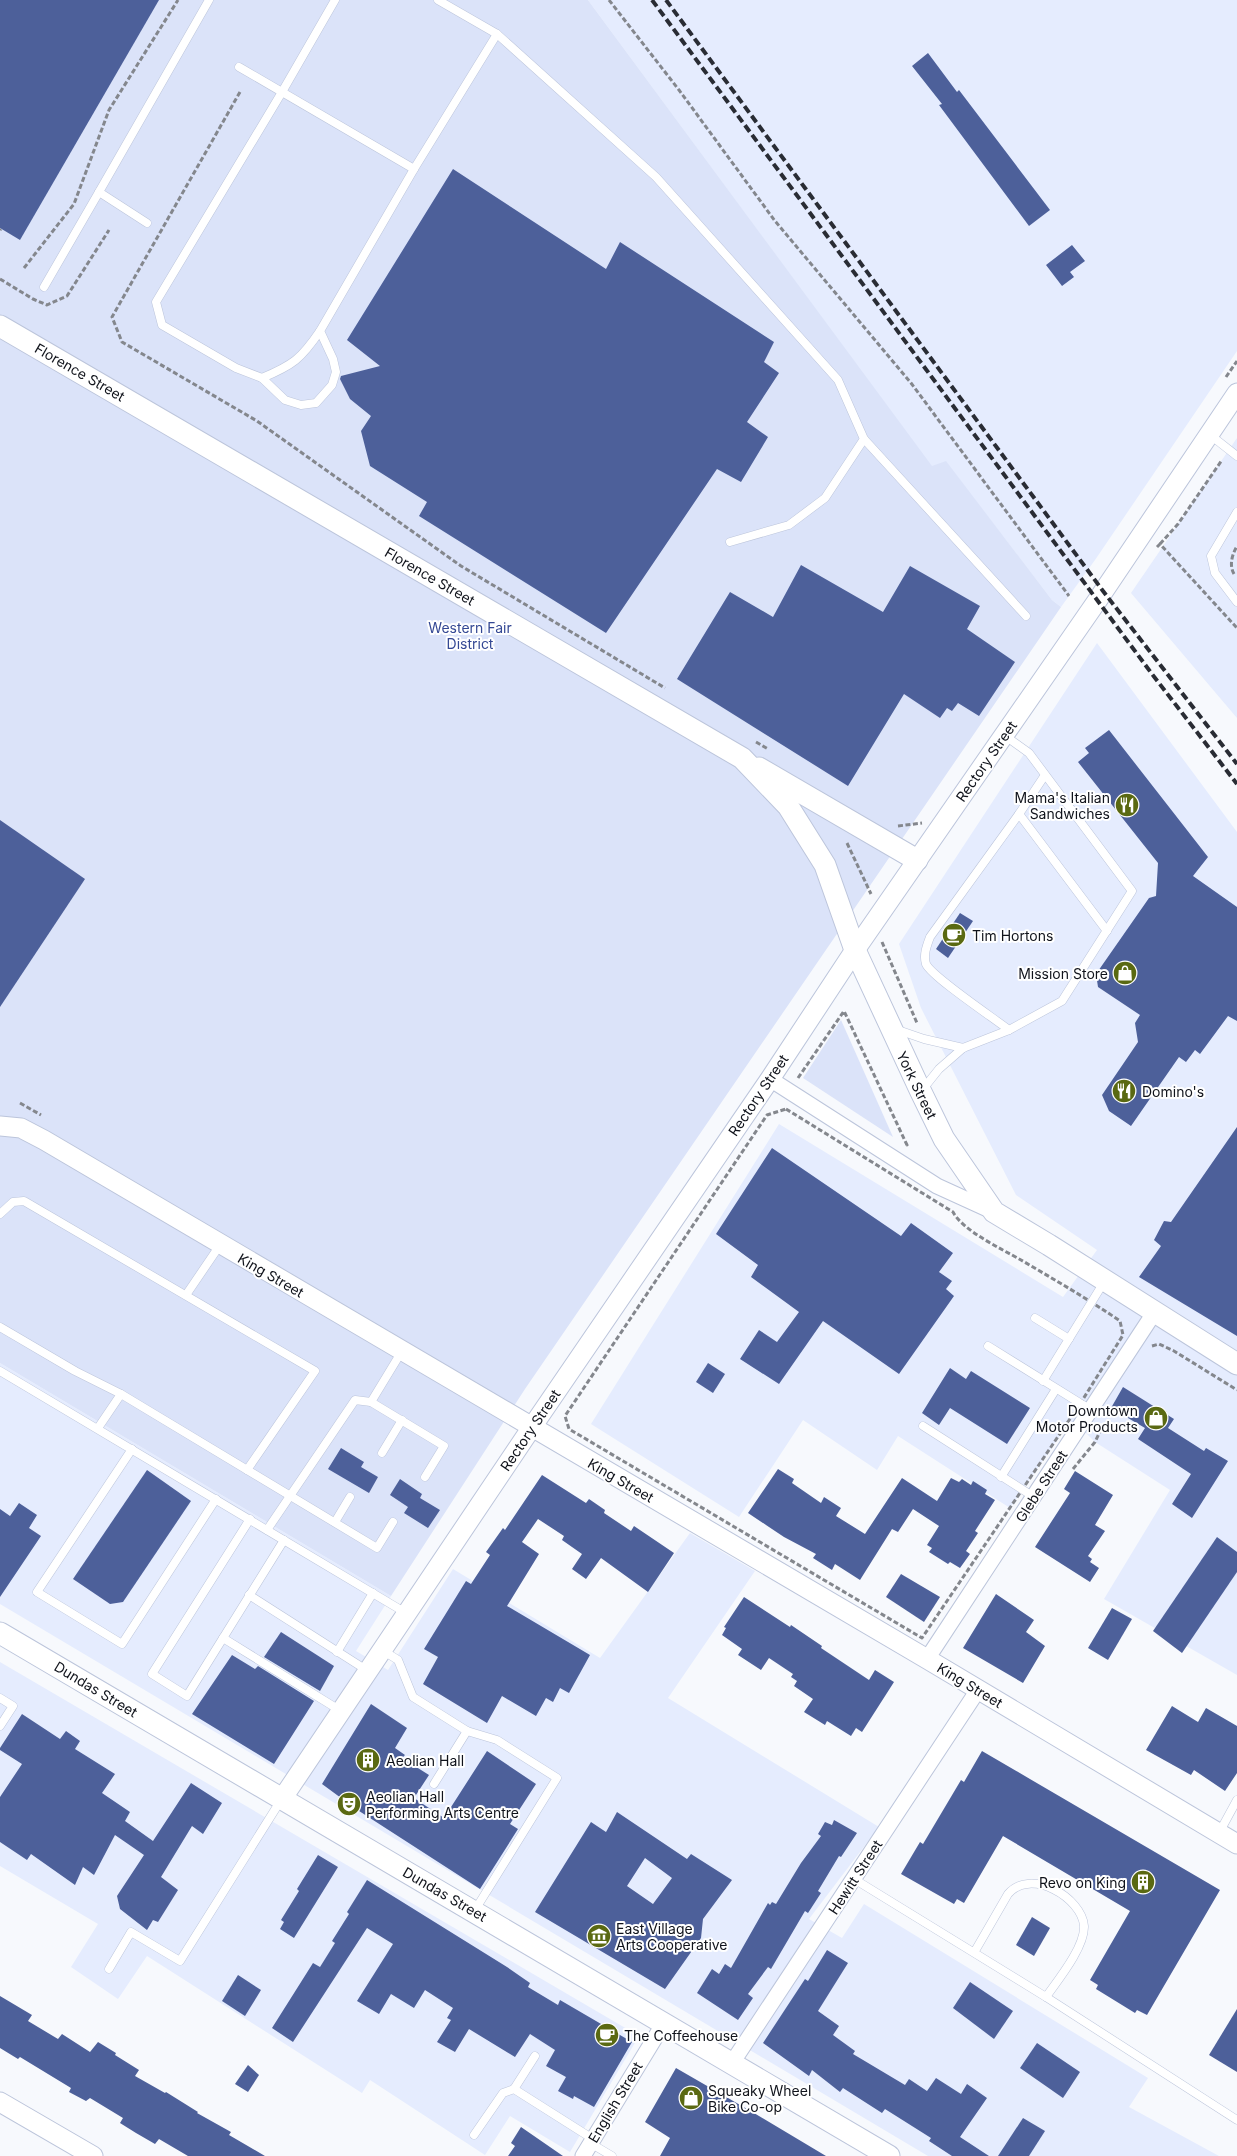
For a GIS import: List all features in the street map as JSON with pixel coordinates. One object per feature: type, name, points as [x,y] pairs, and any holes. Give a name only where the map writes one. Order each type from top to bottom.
[{"type":"main road","name":"Florence Street","points":[[0,326],[742,758],[788,806],[826,865],[856,950]]},
{"type":"main road","points":[[742,758],[910,856]]},
{"type":"main road","name":"York Street","points":[[856,950],[920,1092],[944,1139],[994,1212],[1237,1364]]},
{"type":"main road","name":"Dundas Street","points":[[0,1633],[889,2156]]},
{"type":"street","name":"Rectory Street","points":[[282,1799],[532,1427],[774,1074],[856,950],[910,856],[1004,735],[1237,394]]},
{"type":"street","name":"York Street","points":[[774,1074],[937,1186],[994,1212]]},
{"type":"street","name":"King Street","points":[[0,1126],[21,1128],[44,1140],[927,1659],[1237,1844]]},
{"type":"street","name":"Glebe Street","points":[[927,1659],[1085,1404],[1154,1313]]},
{"type":"street","name":"Hewitt Street","points":[[732,2064],[978,1690]]},
{"type":"street","name":"English Street","points":[[589,2146],[664,2023]]},
{"type":"street","points":[[0,2102],[93,2156]]},
{"type":"lane","points":[[44,287],[209,0]]},
{"type":"lane","points":[[320,331],[333,359],[336,372],[332,385],[316,403],[301,405],[285,400],[262,378],[236,368],[162,324],[156,302],[335,0]]},
{"type":"lane","points":[[438,0],[497,34],[656,177],[838,380],[864,439],[1026,616]]},
{"type":"lane","points":[[262,378],[287,368],[306,351],[320,331],[414,169],[497,34]]},
{"type":"lane","points":[[239,67],[414,169]]},
{"type":"lane","points":[[99,192],[147,223]]},
{"type":"lane","points":[[1209,434],[1228,451],[1237,456]]},
{"type":"lane","points":[[730,542],[789,524],[825,498],[864,439]]},
{"type":"lane","points":[[1237,512],[1211,556],[1215,573],[1237,602]]},
{"type":"lane","points":[[920,1092],[939,1069],[963,1048],[1009,1030],[1062,1001],[1132,891],[1029,753],[1004,735]]},
{"type":"lane","points":[[1009,1030],[938,977],[926,964],[925,949],[930,937],[1045,775]]},
{"type":"lane","points":[[1018,814],[1107,931]]},
{"type":"lane","points":[[890,1027],[924,1039],[963,1048]]},
{"type":"lane","points":[[0,1214],[13,1202],[24,1201],[315,1371],[247,1470]]},
{"type":"lane","points":[[186,1295],[220,1244]]},
{"type":"lane","points":[[1043,1381],[1105,1281]]},
{"type":"lane","points":[[1035,1318],[1069,1339]]},
{"type":"lane","points":[[0,1327],[75,1371],[121,1394],[376,1548],[393,1522]]},
{"type":"lane","points":[[988,1346],[1056,1389],[1085,1404]]},
{"type":"lane","points":[[371,1402],[402,1350]]},
{"type":"lane","points":[[0,1371],[407,1614]]},
{"type":"lane","points":[[1002,1477],[1056,1389]]},
{"type":"lane","points":[[98,1428],[121,1394]]},
{"type":"lane","points":[[267,1530],[355,1400],[371,1402],[444,1446],[424,1477]]},
{"type":"lane","points":[[382,1453],[402,1420]]},
{"type":"lane","points":[[923,1426],[1028,1494]]},
{"type":"lane","points":[[132,1449],[37,1592],[122,1644],[216,1499]]},
{"type":"lane","points":[[335,1522],[350,1497]]},
{"type":"lane","points":[[250,1519],[152,1674],[187,1696],[284,1540]]},
{"type":"lane","points":[[337,1652],[373,1593]]},
{"type":"lane","points":[[249,1595],[368,1671]]},
{"type":"lane","points":[[223,1638],[342,1710]]},
{"type":"lane","points":[[382,1650],[398,1660],[413,1697],[467,1731],[497,1740],[557,1778],[474,1912]]},
{"type":"lane","points":[[0,1698],[13,1706],[0,1726]]},
{"type":"lane","points":[[434,1784],[467,1731]]},
{"type":"lane","points":[[109,1970],[131,1932],[180,1961],[282,1799]]},
{"type":"lane","points":[[1218,1833],[1237,1800]]},
{"type":"lane","points":[[854,1879],[975,1951],[1237,2120]]},
{"type":"lane","points":[[975,1951],[1013,1888],[1026,1883],[1039,1883],[1054,1889],[1068,1899],[1078,1911],[1084,1925],[1082,1940],[1046,1997]]},
{"type":"lane","points":[[474,2135],[503,2093],[514,2089],[535,2056]]},
{"type":"lane","points":[[514,2089],[589,2146],[612,2156]]},
{"type":"path","points":[[24,268],[74,204],[110,110],[178,0]]},
{"type":"path","points":[[608,0],[679,90],[775,221],[911,383],[1069,596]]},
{"type":"path","points":[[240,92],[112,317],[122,342],[258,421],[461,566],[665,688]]},
{"type":"path","points":[[1155,549],[1178,524],[1228,451]]},
{"type":"path","points":[[1160,544],[1237,628]]},
{"type":"path","points":[[1237,546],[1232,558],[1232,570],[1237,579]]},
{"type":"path","points":[[750,739],[776,754]]},
{"type":"path","points":[[890,822],[896,826],[922,823],[910,856]]},
{"type":"path","points":[[871,898],[877,890]]},
{"type":"path","points":[[774,1074],[797,1080],[844,1011],[907,1145],[902,1144]]},
{"type":"path","points":[[828,1135],[786,1109],[767,1115],[565,1416],[569,1429],[922,1638],[1028,1494],[1085,1404]]},
{"type":"path","points":[[1150,1347],[1159,1344],[1174,1351],[1237,1390]]},
{"type":"path","points":[[1072,1471],[1095,1442],[1107,1416]]},
{"type":"shaded area","points":[[588,0],[1237,0],[1237,351],[1061,607],[1052,600],[946,462],[932,467]]},
{"type":"shaded area","points":[[1237,438],[1237,718],[1131,593]]},
{"type":"shaded area","points":[[1097,643],[1237,832],[1237,1675],[1104,1599],[1170,1490],[1095,1442],[1070,1421],[1010,1508],[898,1436],[877,1470],[803,1420],[739,1517],[591,1424],[779,1124],[1063,1297],[1097,1250],[1016,1195],[921,1008],[899,944]]},
{"type":"shaded area","points":[[0,1363],[391,1596],[356,1651],[388,1670],[453,1569],[600,1658],[690,1533],[755,1571],[668,1698],[879,1827],[809,1919],[842,1938],[864,1904],[1148,2078],[1129,2107],[1219,2156],[928,2156],[0,1604]]},
{"type":"shaded area","points":[[0,1662],[639,2036],[570,2152],[510,2116],[485,2155],[370,2080],[362,2093],[147,1956],[118,1999],[71,1967],[98,1924],[0,1866]]},
{"type":"green space","name":"Western Fair District","points":[[0,0],[588,0],[932,466],[946,461],[1052,600],[1061,607],[525,1389],[391,1596],[0,1363]]},
{"type":"green space","points":[[841,1020],[893,1137],[803,1078]]},
{"type":"building","points":[[0,0],[159,0],[20,240],[0,228]]},
{"type":"building","points":[[928,53],[957,92],[959,90],[1050,210],[1029,226],[939,105],[942,104],[912,66]]},
{"type":"building","points":[[453,169],[606,269],[620,242],[774,342],[764,362],[779,373],[747,422],[768,437],[741,482],[717,469],[606,633],[419,516],[427,502],[370,466],[361,431],[371,416],[350,399],[340,379],[341,376],[380,366],[347,340]]},
{"type":"building","points":[[1072,245],[1085,261],[1070,272],[1074,277],[1062,286],[1046,265]]},
{"type":"building","points":[[801,565],[883,612],[910,566],[980,606],[967,629],[1015,662],[979,716],[958,703],[952,711],[947,708],[940,718],[904,694],[848,786],[677,679],[730,592],[773,617]]},
{"type":"building","points":[[1109,730],[1208,857],[1193,876],[1237,907],[1237,1021],[1228,1016],[1200,1054],[1195,1050],[1186,1062],[1179,1057],[1131,1126],[1109,1111],[1102,1095],[1138,1042],[1135,1023],[1140,1015],[1098,987],[1096,974],[1149,898],[1156,896],[1158,863],[1078,762],[1089,753],[1085,748]]},
{"type":"building","points":[[0,820],[85,879],[0,1007]]},
{"type":"building","name":"Tim Hortons","points":[[960,913],[973,921],[948,958],[936,949]]},
{"type":"building","points":[[1237,1127],[1237,1336],[1139,1277],[1161,1246],[1154,1240],[1164,1221],[1171,1222]]},
{"type":"building","points":[[772,1148],[901,1236],[911,1223],[953,1253],[939,1272],[952,1281],[946,1289],[954,1296],[899,1374],[823,1321],[779,1384],[740,1359],[759,1330],[777,1342],[799,1312],[751,1277],[758,1265],[716,1234]]},
{"type":"building","points":[[708,1363],[725,1374],[713,1393],[696,1382]]},
{"type":"building","points":[[950,1368],[966,1379],[971,1371],[1030,1408],[1007,1444],[950,1408],[939,1425],[922,1413]]},
{"type":"building","points":[[1123,1387],[1174,1419],[1168,1428],[1204,1451],[1206,1448],[1228,1461],[1192,1518],[1172,1504],[1191,1474],[1138,1439],[1145,1428],[1111,1408]]},
{"type":"building","points":[[341,1448],[364,1462],[361,1467],[378,1477],[369,1493],[328,1469]]},
{"type":"building","points":[[778,1469],[794,1479],[792,1483],[821,1503],[824,1497],[841,1508],[836,1516],[865,1534],[902,1478],[937,1501],[951,1478],[959,1482],[962,1479],[971,1485],[973,1481],[987,1490],[985,1494],[995,1500],[975,1531],[978,1533],[966,1551],[970,1554],[960,1568],[950,1562],[948,1564],[929,1552],[932,1548],[927,1545],[939,1526],[913,1509],[898,1532],[892,1529],[860,1580],[835,1564],[832,1570],[813,1558],[816,1554],[784,1537],[748,1513]]},
{"type":"building","points":[[147,1470],[191,1501],[123,1602],[110,1604],[73,1579]]},
{"type":"building","points":[[1075,1471],[1113,1495],[1095,1525],[1105,1531],[1088,1556],[1092,1559],[1090,1562],[1099,1568],[1090,1582],[1035,1547],[1070,1493],[1064,1489]]},
{"type":"building","points":[[542,1475],[586,1503],[589,1499],[605,1510],[604,1513],[631,1531],[634,1526],[674,1553],[648,1592],[601,1558],[586,1579],[572,1569],[582,1554],[562,1540],[564,1536],[538,1519],[522,1542],[539,1554],[507,1606],[590,1655],[569,1693],[560,1688],[553,1702],[546,1698],[536,1716],[502,1696],[487,1723],[423,1684],[438,1657],[424,1649],[466,1581],[471,1584],[490,1555],[486,1552],[503,1528],[505,1530]]},
{"type":"building","points":[[400,1479],[422,1494],[420,1498],[440,1510],[428,1528],[404,1513],[408,1507],[390,1495]]},
{"type":"building","points":[[19,1503],[37,1515],[29,1528],[41,1536],[0,1597],[0,1509],[10,1516]]},
{"type":"building","points":[[1217,1537],[1237,1552],[1237,1572],[1182,1653],[1153,1631]]},
{"type":"building","points":[[901,1574],[940,1597],[924,1622],[886,1597]]},
{"type":"building","points":[[996,1594],[1034,1620],[1026,1632],[1045,1646],[1023,1683],[963,1648]]},
{"type":"building","points":[[744,1597],[790,1627],[791,1625],[822,1646],[821,1648],[869,1680],[875,1670],[894,1682],[862,1732],[856,1728],[851,1736],[827,1721],[825,1725],[804,1712],[813,1699],[794,1686],[797,1681],[791,1677],[793,1674],[769,1658],[761,1670],[738,1655],[742,1649],[722,1635],[726,1628],[724,1627]]},
{"type":"building","points":[[1112,1608],[1132,1619],[1108,1660],[1088,1648]]},
{"type":"building","points":[[281,1632],[334,1666],[320,1691],[264,1657]]},
{"type":"building","points":[[232,1655],[255,1669],[258,1666],[314,1701],[274,1764],[192,1714]]},
{"type":"building","points":[[371,1704],[407,1728],[395,1748],[405,1755],[402,1758],[429,1775],[414,1798],[444,1818],[487,1751],[536,1784],[510,1824],[518,1829],[480,1889],[356,1809],[322,1784]]},
{"type":"building","points":[[1172,1706],[1198,1722],[1206,1708],[1237,1726],[1237,1773],[1225,1791],[1194,1770],[1191,1775],[1146,1750]]},
{"type":"building","points":[[22,1714],[60,1739],[66,1731],[80,1741],[75,1749],[115,1774],[102,1793],[130,1812],[125,1821],[153,1841],[191,1783],[222,1803],[203,1834],[192,1826],[161,1877],[178,1890],[158,1922],[153,1920],[147,1930],[120,1909],[117,1896],[144,1855],[115,1835],[94,1875],[83,1867],[75,1885],[31,1854],[27,1860],[0,1842],[0,1797],[22,1764],[0,1750],[0,1748]]},
{"type":"building","name":"Revo on King","points":[[982,1751],[1220,1890],[1147,2015],[1137,2010],[1135,2013],[1096,1989],[1098,1985],[1090,1980],[1130,1911],[1003,1836],[964,1903],[957,1899],[954,1904],[901,1874],[920,1842],[923,1844],[961,1780],[964,1782]]},
{"type":"building","points":[[617,1812],[687,1859],[691,1854],[732,1880],[703,1919],[701,1938],[665,1989],[535,1912],[591,1822],[606,1832]],"holes":[[[645,1858],[672,1878],[653,1904],[627,1886]]]},
{"type":"building","points":[[834,1820],[857,1833],[841,1857],[839,1856],[818,1891],[821,1893],[808,1913],[805,1911],[771,1969],[768,1967],[748,1994],[753,1998],[738,2020],[697,1993],[712,1969],[719,1974],[725,1964],[731,1968],[768,1903],[770,1905],[772,1902],[776,1904],[801,1863],[821,1836],[818,1834],[825,1822],[832,1825]]},
{"type":"building","points":[[318,1855],[338,1867],[294,1938],[280,1929],[284,1922],[281,1920]]},
{"type":"building","points":[[367,1880],[507,1967],[530,1983],[528,1987],[558,2005],[560,2000],[632,2042],[594,2107],[574,2096],[573,2099],[558,2091],[566,2077],[546,2066],[555,2050],[530,2034],[515,2057],[469,2029],[455,2052],[437,2042],[451,2020],[447,2018],[453,2008],[425,1990],[414,2008],[391,1994],[379,2014],[357,2001],[393,1944],[367,1928],[293,2042],[272,2028],[313,1963],[320,1967],[335,1943],[332,1941],[349,1914],[347,1912]]},
{"type":"building","points":[[1032,1917],[1050,1928],[1034,1956],[1016,1945]]},
{"type":"building","points":[[827,1950],[848,1963],[818,2011],[839,2026],[833,2035],[855,2051],[853,2054],[905,2085],[909,2079],[927,2091],[936,2078],[961,2094],[967,2084],[987,2098],[960,2137],[989,2156],[952,2156],[929,2141],[931,2138],[885,2109],[882,2113],[843,2088],[840,2092],[812,2070],[809,2076],[763,2043],[805,1979],[808,1981]]},
{"type":"building","points":[[238,1975],[261,1990],[245,2016],[222,2001]]},
{"type":"building","points":[[970,1982],[1013,2011],[994,2039],[953,2008]]},
{"type":"building","points":[[0,1996],[32,2015],[28,2021],[58,2039],[62,2034],[90,2052],[98,2042],[139,2070],[135,2076],[166,2092],[197,2113],[231,2132],[229,2135],[265,2156],[188,2156],[159,2139],[155,2144],[136,2133],[120,2123],[123,2118],[90,2098],[86,2101],[69,2092],[71,2088],[20,2057],[18,2059],[0,2048]]},
{"type":"building","points":[[1237,2009],[1237,2072],[1209,2055]]},
{"type":"building","points":[[1037,2043],[1080,2072],[1063,2098],[1020,2068]]},
{"type":"building","points":[[248,2065],[259,2075],[248,2092],[235,2084]]},
{"type":"building","points":[[676,2068],[826,2156],[660,2156],[670,2138],[645,2122]]},
{"type":"building","points":[[1023,2118],[1045,2131],[1029,2156],[998,2156]]},
{"type":"building","points":[[521,2127],[563,2156],[508,2156],[515,2146],[511,2143]]},
{"type":"railway","points":[[652,0],[1152,674],[1237,784]]},
{"type":"railway","points":[[666,0],[1103,591],[1237,764]]},
{"type":"place","name":"Mama's Italian Sandwiches","points":[[1127,805]]},
{"type":"place","name":"Tim Hortons","points":[[954,935]]},
{"type":"place","name":"Mission Store","points":[[1125,973]]},
{"type":"place","name":"Domino's","points":[[1124,1091]]},
{"type":"place","name":"Downtown Motor Products","points":[[1156,1418]]},
{"type":"place","name":"Aeolian Hall","points":[[368,1760]]},
{"type":"place","name":"Aeolian Hall Performing Arts Centre","points":[[349,1804]]},
{"type":"place","name":"Revo on King","points":[[1143,1882]]},
{"type":"place","name":"East Village Arts Cooperative","points":[[599,1936]]},
{"type":"place","name":"The Coffeehouse","points":[[607,2035]]},
{"type":"place","name":"Squeaky Wheel Bike Co-op","points":[[691,2098]]}]
